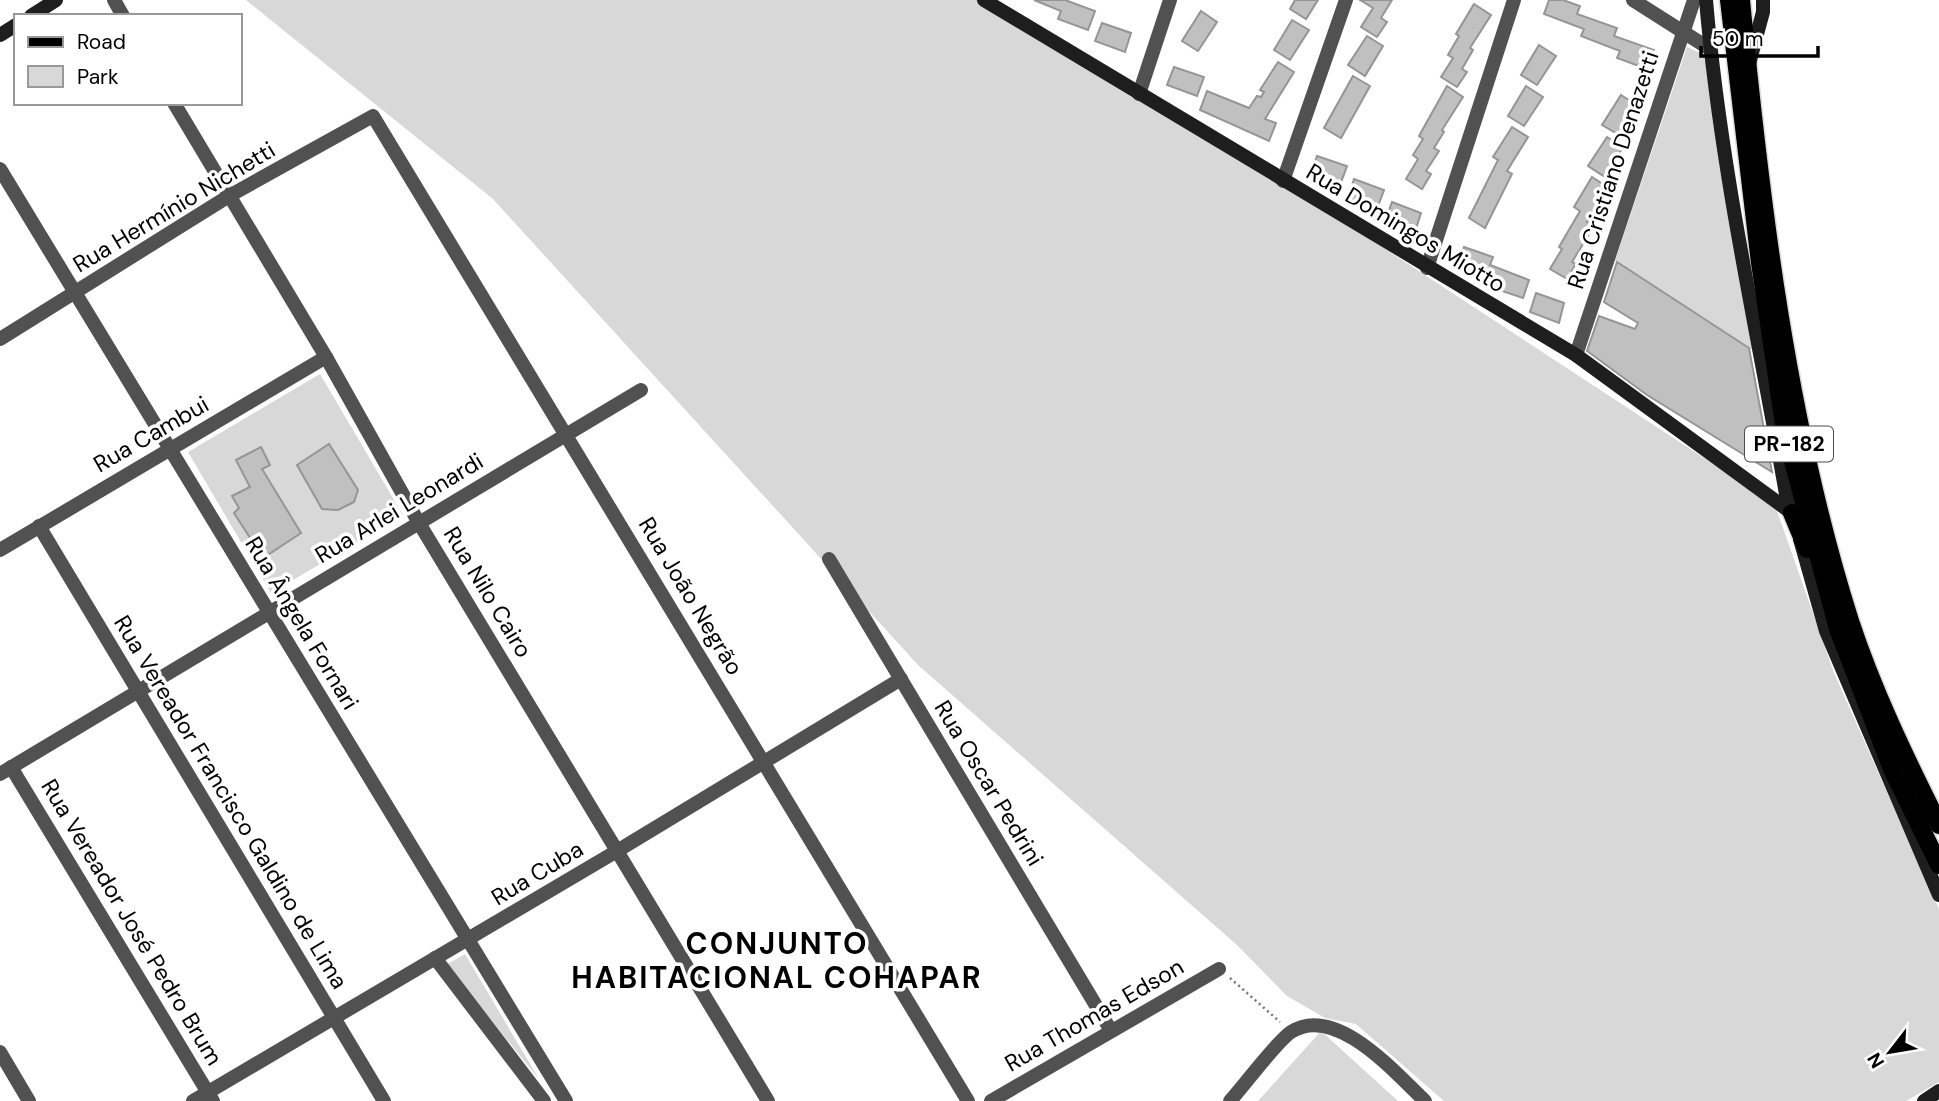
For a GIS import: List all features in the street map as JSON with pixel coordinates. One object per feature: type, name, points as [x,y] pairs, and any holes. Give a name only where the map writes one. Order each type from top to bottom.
[{"type":"main road","name":"PR-182","points":[[1729,0],[1760,263],[1785,431],[1838,628],[1892,769],[1939,865]]},
{"type":"main road","name":"PR-182","points":[[1741,0],[1773,263],[1800,426],[1850,621],[1903,755],[1939,825]]},
{"type":"main road","points":[[1793,513],[1838,628]]},
{"type":"street","points":[[34,14],[56,0]]},
{"type":"street","points":[[1139,94],[1170,0]]},
{"type":"street","points":[[1283,181],[1346,0]]},
{"type":"street","points":[[1427,268],[1514,0]]},
{"type":"street","points":[[1633,0],[1710,49]]},
{"type":"street","name":"Rua Cristiano Denazetti","points":[[1576,355],[1694,0]]},
{"type":"street","points":[[1706,0],[1710,49],[1741,246],[1793,513],[1826,631],[1939,895]]},
{"type":"street","points":[[1748,68],[1763,12],[1763,0]]},
{"type":"street","name":"Rua Domingos Miotto","points":[[991,2],[1427,268],[1576,355],[1793,513]]},
{"type":"street","name":"Rua Nilo Cairo","points":[[175,105],[326,358],[419,523],[768,1101]]},
{"type":"street","name":"Rua Hermínio Nichetti","points":[[0,339],[229,196],[373,117]]},
{"type":"street","name":"Rua João Negrão","points":[[373,117],[968,1101]]},
{"type":"street","name":"Rua Ângela Fornari","points":[[0,169],[566,1101]]},
{"type":"street","name":"Rua Cambui","points":[[0,550],[326,358]]},
{"type":"street","name":"Rua Arlei Leonardi","points":[[6,771],[641,390]]},
{"type":"street","name":"Rua Vereador Francisco Galdino de Lima","points":[[39,526],[384,1101]]},
{"type":"street","name":"Rua Oscar Pedrini","points":[[829,559],[1110,1029]]},
{"type":"street","name":"Rua Cuba","points":[[193,1101],[210,1097],[334,1018],[901,679]]},
{"type":"street","name":"Rua Vereador José Pedro Brum","points":[[6,771],[210,1097]]},
{"type":"street","points":[[435,958],[544,1101]]},
{"type":"street","name":"Rua Thomas Edson","points":[[991,1101],[1110,1029],[1219,969]]},
{"type":"street","points":[[1230,1101],[1291,1032],[1324,1027],[1356,1037],[1425,1101]]},
{"type":"street","points":[[0,1052],[29,1101]]},
{"type":"street","points":[[1924,1101],[1939,1091]]},
{"type":"path","points":[[1219,969],[1291,1032]]},
{"type":"green space","points":[[246,0],[982,0],[1283,182],[1762,496],[1777,511],[1834,673],[1939,909],[1939,1082],[1906,1101],[1444,1101],[1356,1024],[1325,1018],[1287,996],[1237,945],[918,665],[493,199]]},
{"type":"green space","points":[[1687,47],[1707,56],[1757,353],[1615,261]]},
{"type":"green space","points":[[320,374],[403,515],[271,593],[188,452]]},
{"type":"green space","points":[[465,954],[539,1079],[446,965]]},
{"type":"green space","points":[[1321,1031],[1398,1101],[1258,1101]]},
{"type":"building","points":[[1034,0],[1065,0],[1095,11],[1088,30],[1058,19],[1061,11]]},
{"type":"building","points":[[1295,0],[1318,0],[1306,19],[1290,9]]},
{"type":"building","points":[[1360,0],[1392,0],[1381,18],[1387,22],[1377,37],[1361,27],[1373,8]]},
{"type":"building","points":[[1549,0],[1563,0],[1580,6],[1577,14],[1617,28],[1614,36],[1654,50],[1647,69],[1617,58],[1620,51],[1581,36],[1584,29],[1544,14]]},
{"type":"building","points":[[1474,4],[1491,15],[1470,48],[1473,50],[1462,69],[1467,72],[1457,87],[1441,77],[1453,58],[1448,55],[1459,36],[1456,34]]},
{"type":"building","points":[[1201,11],[1217,22],[1198,51],[1182,41]]},
{"type":"building","points":[[1292,20],[1309,30],[1290,60],[1274,50]]},
{"type":"building","points":[[1102,23],[1131,33],[1125,52],[1095,41]]},
{"type":"building","points":[[1367,36],[1383,46],[1365,76],[1348,65]]},
{"type":"building","points":[[1539,45],[1556,56],[1537,85],[1521,75]]},
{"type":"building","points":[[1278,62],[1294,72],[1265,119],[1276,123],[1269,141],[1200,110],[1207,91],[1249,108],[1257,96],[1261,97],[1264,92],[1260,90]]},
{"type":"building","points":[[1174,67],[1204,77],[1197,96],[1167,85]]},
{"type":"building","points":[[1353,76],[1370,86],[1341,138],[1324,128]]},
{"type":"building","points":[[1447,86],[1463,97],[1442,130],[1444,132],[1434,148],[1439,151],[1426,171],[1431,174],[1422,189],[1406,179],[1418,159],[1413,155],[1423,139],[1419,136]]},
{"type":"building","points":[[1526,86],[1543,97],[1524,126],[1508,116]]},
{"type":"building","points":[[1621,95],[1638,106],[1619,135],[1602,125]]},
{"type":"building","points":[[1512,127],[1528,137],[1507,171],[1512,174],[1485,228],[1469,218],[1498,160],[1493,157]]},
{"type":"building","points":[[1607,137],[1623,147],[1605,177],[1588,166]]},
{"type":"building","points":[[1317,156],[1347,166],[1340,185],[1311,174]]},
{"type":"building","points":[[1592,177],[1609,188],[1587,222],[1594,226],[1572,262],[1576,264],[1567,279],[1550,269],[1562,249],[1559,247],[1580,211],[1574,207]]},
{"type":"building","points":[[1354,179],[1384,190],[1377,209],[1348,198]]},
{"type":"building","points":[[1392,202],[1421,213],[1415,232],[1385,221]]},
{"type":"building","points":[[1464,247],[1493,257],[1490,265],[1529,280],[1523,298],[1493,288],[1496,280],[1457,265]]},
{"type":"building","points":[[1617,262],[1749,348],[1772,472],[1647,395],[1587,351],[1599,316],[1635,329],[1638,323],[1604,302]]},
{"type":"building","points":[[1536,293],[1564,303],[1559,323],[1530,312]]},
{"type":"building","points":[[329,444],[358,490],[354,502],[338,510],[322,509],[297,465]]},
{"type":"building","points":[[261,447],[270,465],[262,469],[301,533],[263,558],[234,513],[239,508],[232,496],[250,487],[236,460]]},
{"type":"district","name":"CONJUNTO HABITACIONAL COHAPAR","points":[[777,961]]}]
